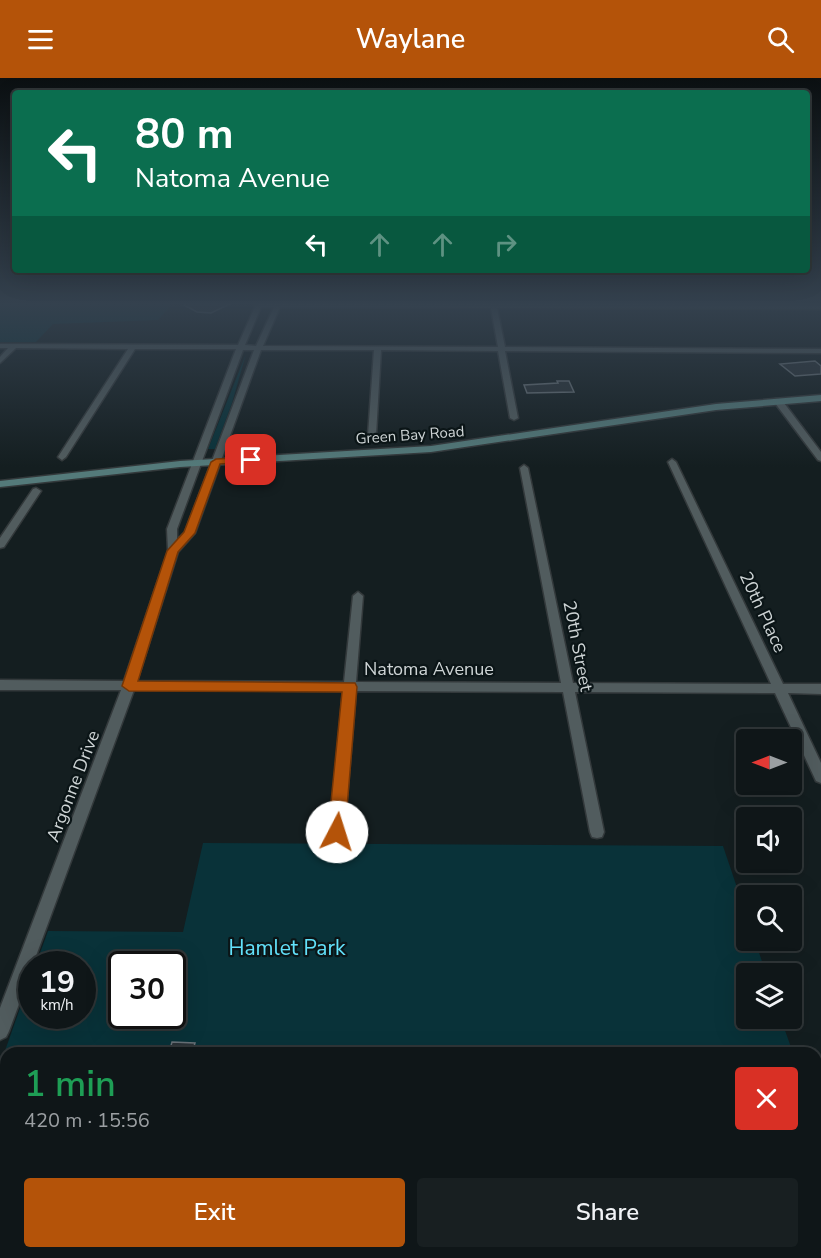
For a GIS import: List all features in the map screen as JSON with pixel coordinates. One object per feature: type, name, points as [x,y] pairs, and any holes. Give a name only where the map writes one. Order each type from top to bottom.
[{"type":"main road","name":"Green Bay Road","points":[[0,484],[196,463],[412,451],[699,410],[821,398]]},
{"type":"street","points":[[62,457],[127,357]]},
{"type":"street","name":"Argonne Drive","points":[[0,1031],[129,686],[173,551],[172,529],[237,357]]},
{"type":"street","name":"Argonne Drive","points":[[173,551],[190,533],[255,357]]},
{"type":"street","points":[[372,435],[377,357]]},
{"type":"street","points":[[503,357],[514,418]]},
{"type":"street","points":[[778,401],[821,458]]},
{"type":"street","name":"20th Place","points":[[672,462],[821,777]]},
{"type":"street","name":"20th Street","points":[[524,468],[597,832]]},
{"type":"street","points":[[0,545],[36,491]]},
{"type":"street","points":[[337,832],[358,596]]},
{"type":"street","name":"Natoma Avenue","points":[[0,685],[821,689]]},
{"type":"green space","points":[[245,357],[232,403],[215,449],[208,449]]},
{"type":"green space","name":"Hamlet Park","points":[[203,843],[723,846],[736,885],[736,951],[758,951],[763,963],[736,963],[736,1029],[785,1029],[791,1047],[6,1047],[18,1014],[18,1029],[96,1029],[96,951],[41,951],[48,931],[183,932]]},
{"type":"building","points":[[815,361],[821,366],[821,374],[795,376],[780,364]]},
{"type":"building","points":[[557,381],[569,381],[574,392],[527,393],[524,385],[558,383]]},
{"type":"building","points":[[172,1042],[195,1043],[194,1047],[171,1047]]},
{"type":"route","points":[[251,460],[216,462],[190,533],[173,551],[129,686],[350,687],[337,832]]}]
